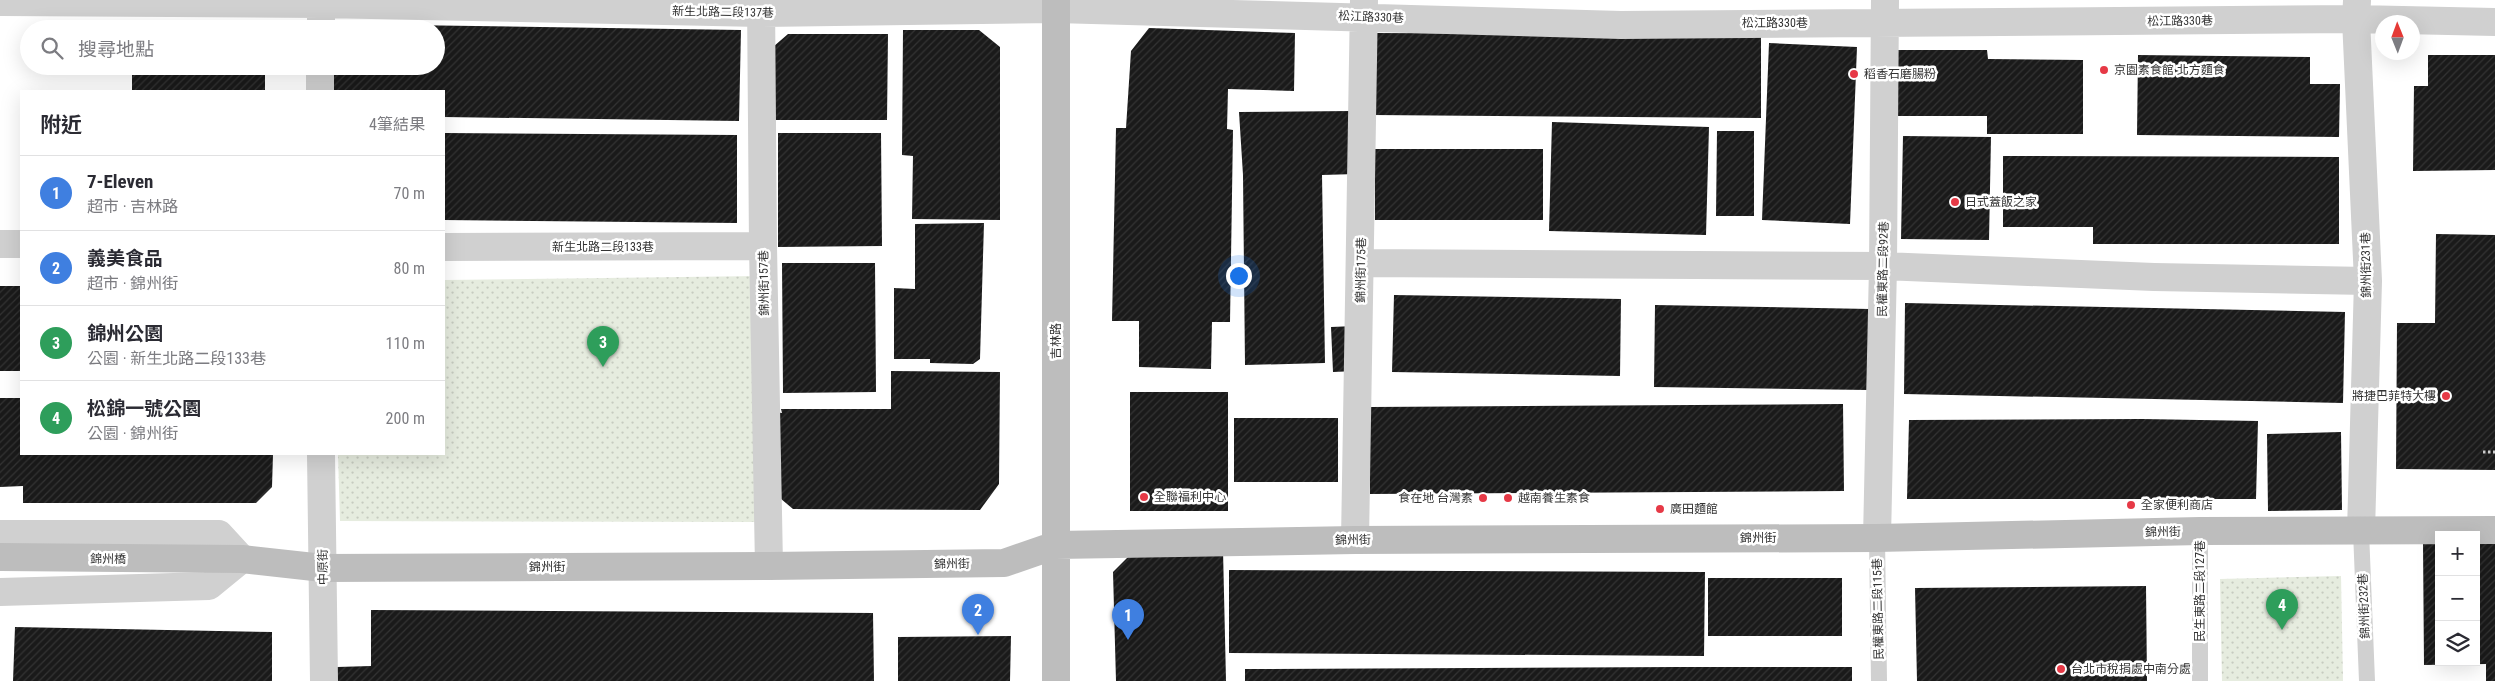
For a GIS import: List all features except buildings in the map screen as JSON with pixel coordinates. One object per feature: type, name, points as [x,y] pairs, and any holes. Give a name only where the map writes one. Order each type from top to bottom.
[{"type":"street","name":"新生北路二段137巷","points":[[0,2],[321,11],[1056,5]]},
{"type":"street","name":"松江路330巷","points":[[1056,5],[1364,9],[1621,24],[1885,11],[2356,10],[2495,22]]},
{"type":"street","name":"吉林路","points":[[1056,5],[1056,681]]},
{"type":"street","name":"錦州街157巷","points":[[762,7],[763,246],[770,566]]},
{"type":"street","name":"錦州街175巷","points":[[1356,540],[1364,9]]},
{"type":"street","name":"錦州街231巷","points":[[2356,10],[2368,281],[2361,531]]},
{"type":"street","name":"民權東路二段92巷","points":[[1877,538],[1883,266],[1885,11]]},
{"type":"street","points":[[320,75],[320,90]]},
{"type":"street","points":[[0,244],[20,244]]},
{"type":"street","name":"新生北路二段133巷","points":[[445,247],[763,246]]},
{"type":"street","points":[[1361,263],[1883,266],[2154,277],[2368,281]]},
{"type":"street","name":"中原街","points":[[321,455],[324,681]]},
{"type":"street","name":"錦州街","points":[[215,560],[242,559],[324,568],[1004,563],[1056,545],[1356,540],[1877,538],[2200,531],[2495,530]]},
{"type":"street","points":[[0,534],[219,534],[242,559],[209,586],[0,592]]},
{"type":"street","name":"錦州橋","points":[[0,557],[215,560]]},
{"type":"lane","name":"民生東路二段127巷","points":[[2200,531],[2200,681]]},
{"type":"lane","name":"錦州街232巷","points":[[2361,531],[2367,681]]},
{"type":"lane","name":"民權東路二段115巷","points":[[1877,538],[1879,681]]},
{"type":"path","points":[[2483,452],[2495,452]]},
{"type":"shaded area","points":[[760,276],[764,522],[340,521],[338,455],[445,455],[445,280]]},
{"type":"shaded area","points":[[2341,576],[2343,681],[2222,681],[2220,579]]},
{"type":"place","name":"京園素食館 北方麵食","points":[[2104,70]]},
{"type":"place","name":"稻香石磨腸粉","points":[[1854,74]]},
{"type":"place","name":"日式蓋飯之家","points":[[1955,202]]},
{"type":"place","name":"錦州公園","points":[[603,367]]},
{"type":"place","name":"將捷巴菲特大樓","points":[[2446,396]]},
{"type":"place","name":"全聯福利中心","points":[[1144,497]]},
{"type":"place","name":"食在地 台灣素","points":[[1483,498]]},
{"type":"place","name":"越南養生素食","points":[[1508,498]]},
{"type":"place","name":"全家便利商店","points":[[2131,505]]},
{"type":"place","name":"廣田麵館","points":[[1660,509]]},
{"type":"place","name":"松錦一號公園","points":[[2282,630]]},
{"type":"place","name":"義美食品","points":[[978,635]]},
{"type":"place","name":"7-Eleven","points":[[1128,640]]},
{"type":"place","name":"台北市稅捐處中南分處","points":[[2061,669]]}]
